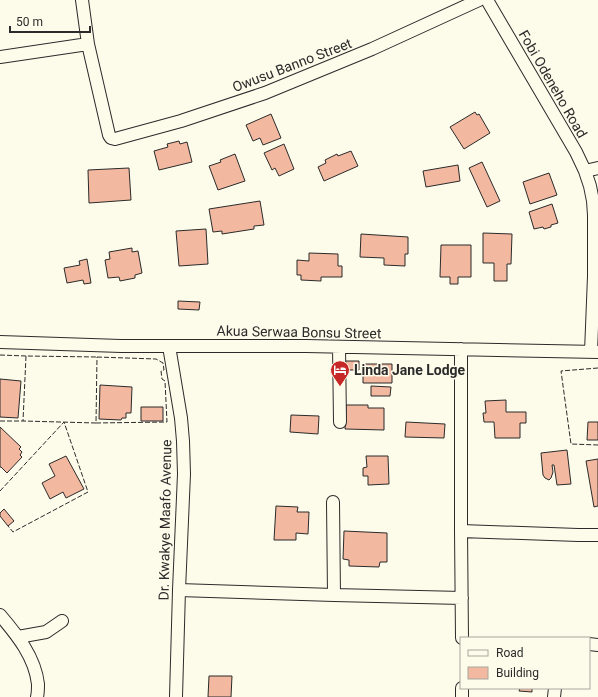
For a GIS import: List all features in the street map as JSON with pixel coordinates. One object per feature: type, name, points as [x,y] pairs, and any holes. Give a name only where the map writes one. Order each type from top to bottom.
[{"type":"street","points":[[0,58],[88,44],[82,0]]},
{"type":"street","name":"Owusu Banno Street","points":[[88,44],[110,137],[113,139],[173,123],[266,93],[372,49],[479,0]]},
{"type":"street","name":"Fobi Odeneho Road","points":[[487,0],[572,146],[585,171],[590,186],[595,228],[595,352]]},
{"type":"street","points":[[585,171],[598,168]]},
{"type":"street","name":"Akua Serwaa Bonsu Street","points":[[0,342],[122,346],[339,347],[595,352]]},
{"type":"street","name":"Dr. Kwakye Maafo Avenue","points":[[169,346],[181,418],[184,456],[176,697]]},
{"type":"street","points":[[339,347],[340,422]]},
{"type":"street","points":[[462,349],[462,637]]},
{"type":"street","points":[[334,502],[334,595]]},
{"type":"street","points":[[461,530],[598,535]]},
{"type":"street","points":[[179,590],[462,598]]},
{"type":"street","points":[[0,615],[18,637],[34,666],[38,685],[37,697]]},
{"type":"street","points":[[18,637],[46,632],[62,621]]},
{"type":"building","points":[[475,112],[477,115],[479,114],[490,133],[464,149],[450,127]]},
{"type":"building","points":[[271,114],[281,138],[263,145],[260,138],[253,141],[246,125]]},
{"type":"building","points":[[179,141],[180,144],[187,142],[192,162],[159,170],[154,151],[168,147],[167,144]]},
{"type":"building","points":[[284,144],[294,169],[279,176],[275,168],[272,170],[264,153]]},
{"type":"building","points":[[351,151],[358,166],[324,181],[318,167],[326,163],[325,160],[337,154],[338,156]]},
{"type":"building","points":[[235,154],[245,181],[218,190],[209,166],[221,162],[220,160]]},
{"type":"building","points":[[482,162],[500,201],[487,207],[469,168]]},
{"type":"building","points":[[458,165],[460,181],[426,187],[423,171]]},
{"type":"building","points":[[129,168],[131,200],[89,203],[88,170]]},
{"type":"building","points":[[549,173],[557,195],[530,204],[523,182]]},
{"type":"building","points":[[260,201],[264,225],[254,226],[254,229],[222,234],[222,231],[213,232],[209,209]]},
{"type":"building","points":[[552,204],[558,223],[544,229],[543,227],[534,229],[529,212]]},
{"type":"building","points":[[206,229],[208,264],[179,266],[176,231]]},
{"type":"building","points":[[483,233],[512,234],[511,264],[507,264],[507,281],[494,281],[494,263],[483,263]]},
{"type":"building","points":[[361,234],[408,237],[408,254],[405,254],[405,266],[384,265],[384,258],[360,257]]},
{"type":"building","points":[[441,245],[471,245],[471,277],[458,277],[458,284],[450,284],[450,277],[440,277]]},
{"type":"building","points":[[132,248],[132,252],[138,251],[142,273],[135,275],[135,278],[120,281],[119,277],[108,278],[105,260],[110,259],[109,252]]},
{"type":"building","points":[[309,253],[338,254],[338,266],[342,266],[342,277],[321,277],[321,281],[301,280],[301,275],[297,275],[297,260],[309,261]]},
{"type":"building","points":[[87,259],[91,283],[84,284],[83,280],[67,283],[64,268],[80,265],[79,261]]},
{"type":"building","points":[[178,301],[200,302],[199,310],[178,309]]},
{"type":"building","points":[[341,361],[359,361],[359,370],[341,370]]},
{"type":"building","points":[[363,364],[392,364],[392,383],[363,383]]},
{"type":"building","points":[[0,379],[21,381],[18,418],[0,417]]},
{"type":"building","points":[[100,385],[132,387],[131,413],[126,413],[126,418],[122,418],[121,420],[99,419]]},
{"type":"building","points":[[371,386],[391,387],[390,396],[371,396]]},
{"type":"building","points":[[506,400],[506,412],[526,412],[526,423],[520,423],[520,438],[495,438],[494,422],[484,422],[483,413],[486,413],[485,401]]},
{"type":"building","points":[[346,405],[368,405],[368,408],[384,408],[384,430],[345,429]]},
{"type":"building","points":[[141,407],[163,407],[163,421],[141,421]]},
{"type":"building","points":[[291,415],[319,416],[318,434],[290,432]]},
{"type":"building","points":[[406,422],[445,424],[444,438],[405,437]]},
{"type":"building","points":[[588,422],[598,422],[598,440],[587,440]]},
{"type":"building","points":[[0,427],[21,447],[19,449],[22,452],[20,455],[22,457],[7,473],[0,467]]},
{"type":"building","points":[[567,450],[571,484],[557,485],[554,465],[552,465],[553,472],[549,480],[543,475],[541,453]]},
{"type":"building","points":[[66,456],[84,489],[66,498],[63,492],[50,499],[42,483],[55,476],[49,464]]},
{"type":"building","points":[[366,456],[388,456],[389,484],[368,485],[368,476],[363,476],[363,468],[367,467]]},
{"type":"building","points":[[598,459],[598,506],[594,507],[586,461]]},
{"type":"building","points":[[276,506],[298,507],[297,512],[309,512],[308,534],[296,533],[296,540],[274,540]]},
{"type":"building","points":[[4,509],[14,521],[8,526],[0,516],[0,513]]},
{"type":"building","points":[[344,531],[387,533],[387,562],[380,562],[379,567],[349,566],[349,560],[343,559]]},
{"type":"building","points":[[209,676],[232,676],[231,697],[208,697]]},
{"type":"building","points":[[520,689],[532,689],[532,692],[519,691]]},
{"type":"fence","points":[[0,355],[26,356]]},
{"type":"fence","points":[[96,423],[23,421],[26,356],[97,357]]},
{"type":"fence","points":[[97,357],[156,359],[163,363],[164,370],[161,371],[162,379],[165,381],[167,422],[96,423],[97,357]]},
{"type":"fence","points":[[598,368],[561,371],[571,444],[598,445]]},
{"type":"fence","points":[[0,421],[23,421]]},
{"type":"fence","points":[[0,491],[64,422],[88,492],[13,532],[8,526]]},
{"type":"place","name":"Linda Jane Lodge","points":[[340,387]]}]
